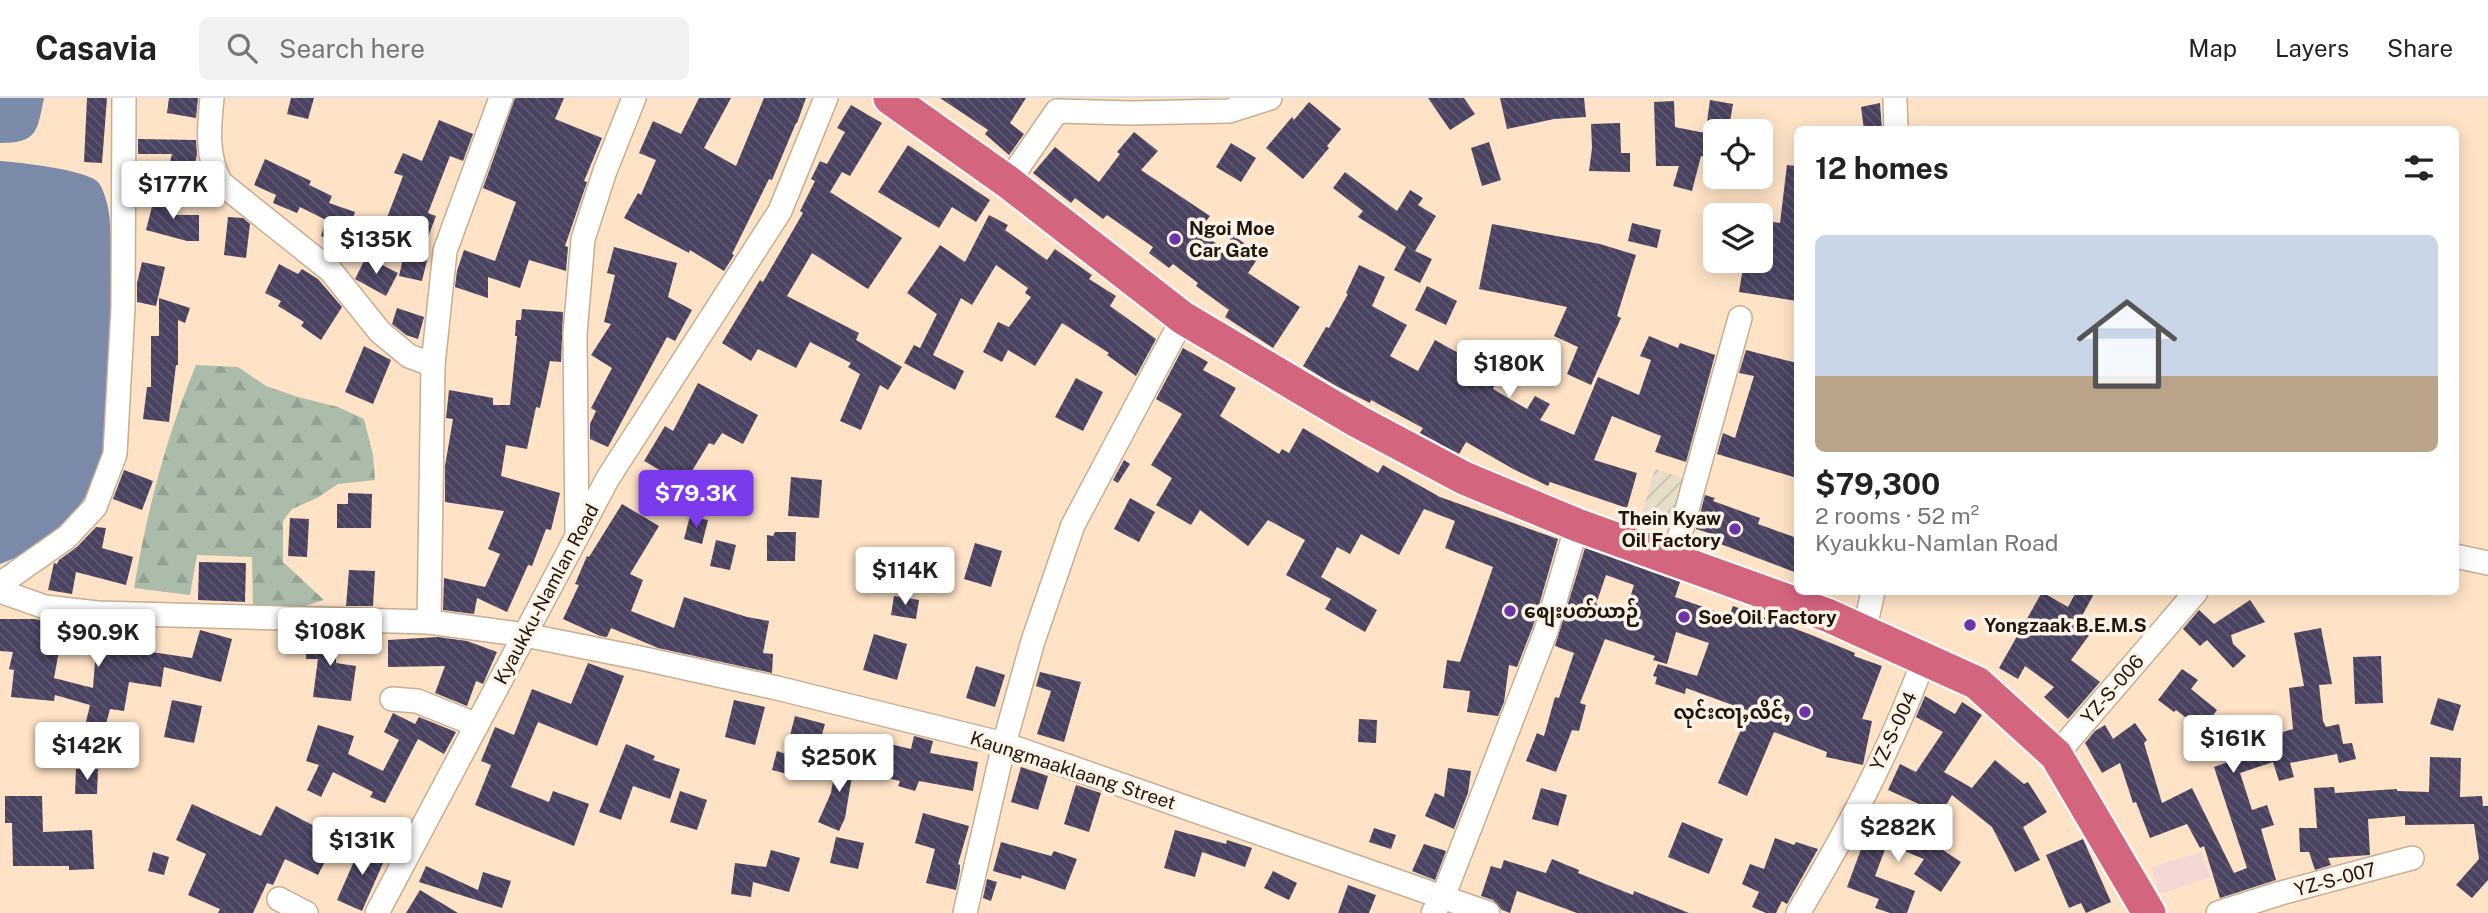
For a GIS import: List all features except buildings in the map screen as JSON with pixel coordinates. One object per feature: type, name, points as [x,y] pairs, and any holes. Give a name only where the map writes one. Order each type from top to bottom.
[{"type":"highway","points":[[891,98],[1008,182],[1183,318],[1392,440],[1464,478],[1577,525],[1827,615],[1977,683],[2056,755],[2149,913]]},
{"type":"street","points":[[0,584],[67,537],[95,507],[115,454],[123,308],[124,98]]},
{"type":"street","points":[[212,98],[209,133],[215,172],[221,183],[331,271],[380,332],[409,356],[433,365]]},
{"type":"street","points":[[429,622],[433,365],[445,251],[501,98]]},
{"type":"street","points":[[577,534],[575,334],[583,239],[634,98]]},
{"type":"street","name":"Kyaukku-Namlan Road","points":[[377,913],[608,478],[780,211],[826,98]]},
{"type":"street","points":[[1008,182],[1057,105],[1228,111],[1270,98]]},
{"type":"street","points":[[1895,98],[1896,126]]},
{"type":"street","points":[[124,178],[161,186],[185,187],[221,183]]},
{"type":"street","points":[[965,913],[1004,744],[1033,641],[1073,525],[1183,318]]},
{"type":"street","points":[[1673,560],[1740,318]]},
{"type":"street","points":[[1438,905],[1546,631],[1577,525]]},
{"type":"street","points":[[2459,557],[2488,563]]},
{"type":"street","name":"Kaungmaaklaang Street","points":[[0,591],[45,607],[97,613],[429,622],[524,635],[777,688],[1004,744],[1438,905],[1488,913]]},
{"type":"street","points":[[1864,632],[1872,595]]},
{"type":"street","name":"YZ-S-006","points":[[2056,755],[2193,595]]},
{"type":"street","name":"YZ-S-004","points":[[1798,913],[1839,844],[1924,659]]},
{"type":"street","points":[[392,699],[417,701],[477,726]]},
{"type":"street","name":"YZ-S-007","points":[[2218,913],[2412,858]]},
{"type":"street","points":[[279,899],[306,913]]},
{"type":"shaded area","points":[[1655,469],[1690,480],[1675,530],[1640,520]]},
{"type":"shaded area","points":[[2201,852],[2210,877],[2160,894],[2151,867]]},
{"type":"green space","points":[[196,365],[238,367],[266,386],[338,407],[364,419],[373,455],[375,480],[338,484],[317,498],[292,509],[283,521],[283,562],[324,600],[299,608],[253,607],[252,557],[197,555],[190,595],[134,588],[159,475],[175,419]]},
{"type":"water","points":[[0,98],[44,98],[34,133],[22,141],[0,143]]},
{"type":"water","points":[[0,161],[67,170],[100,184],[110,224],[112,353],[107,430],[100,461],[83,501],[53,535],[32,549],[0,564]]},
{"type":"place","name":"Ngoi Moe Car Gate","points":[[1175,239]]},
{"type":"place","name":"Thein Kyaw Oil Factory","points":[[1735,529]]},
{"type":"place","name":"စျေးပတ်ယာဉ်","points":[[1510,611]]},
{"type":"place","name":"Soe Oil Factory","points":[[1684,617]]},
{"type":"place","name":"Yongzaak B.E.M.S","points":[[1970,625]]},
{"type":"place","name":"လုင်းၸႃႇလိင်ႇ","points":[[1805,712]]}]
